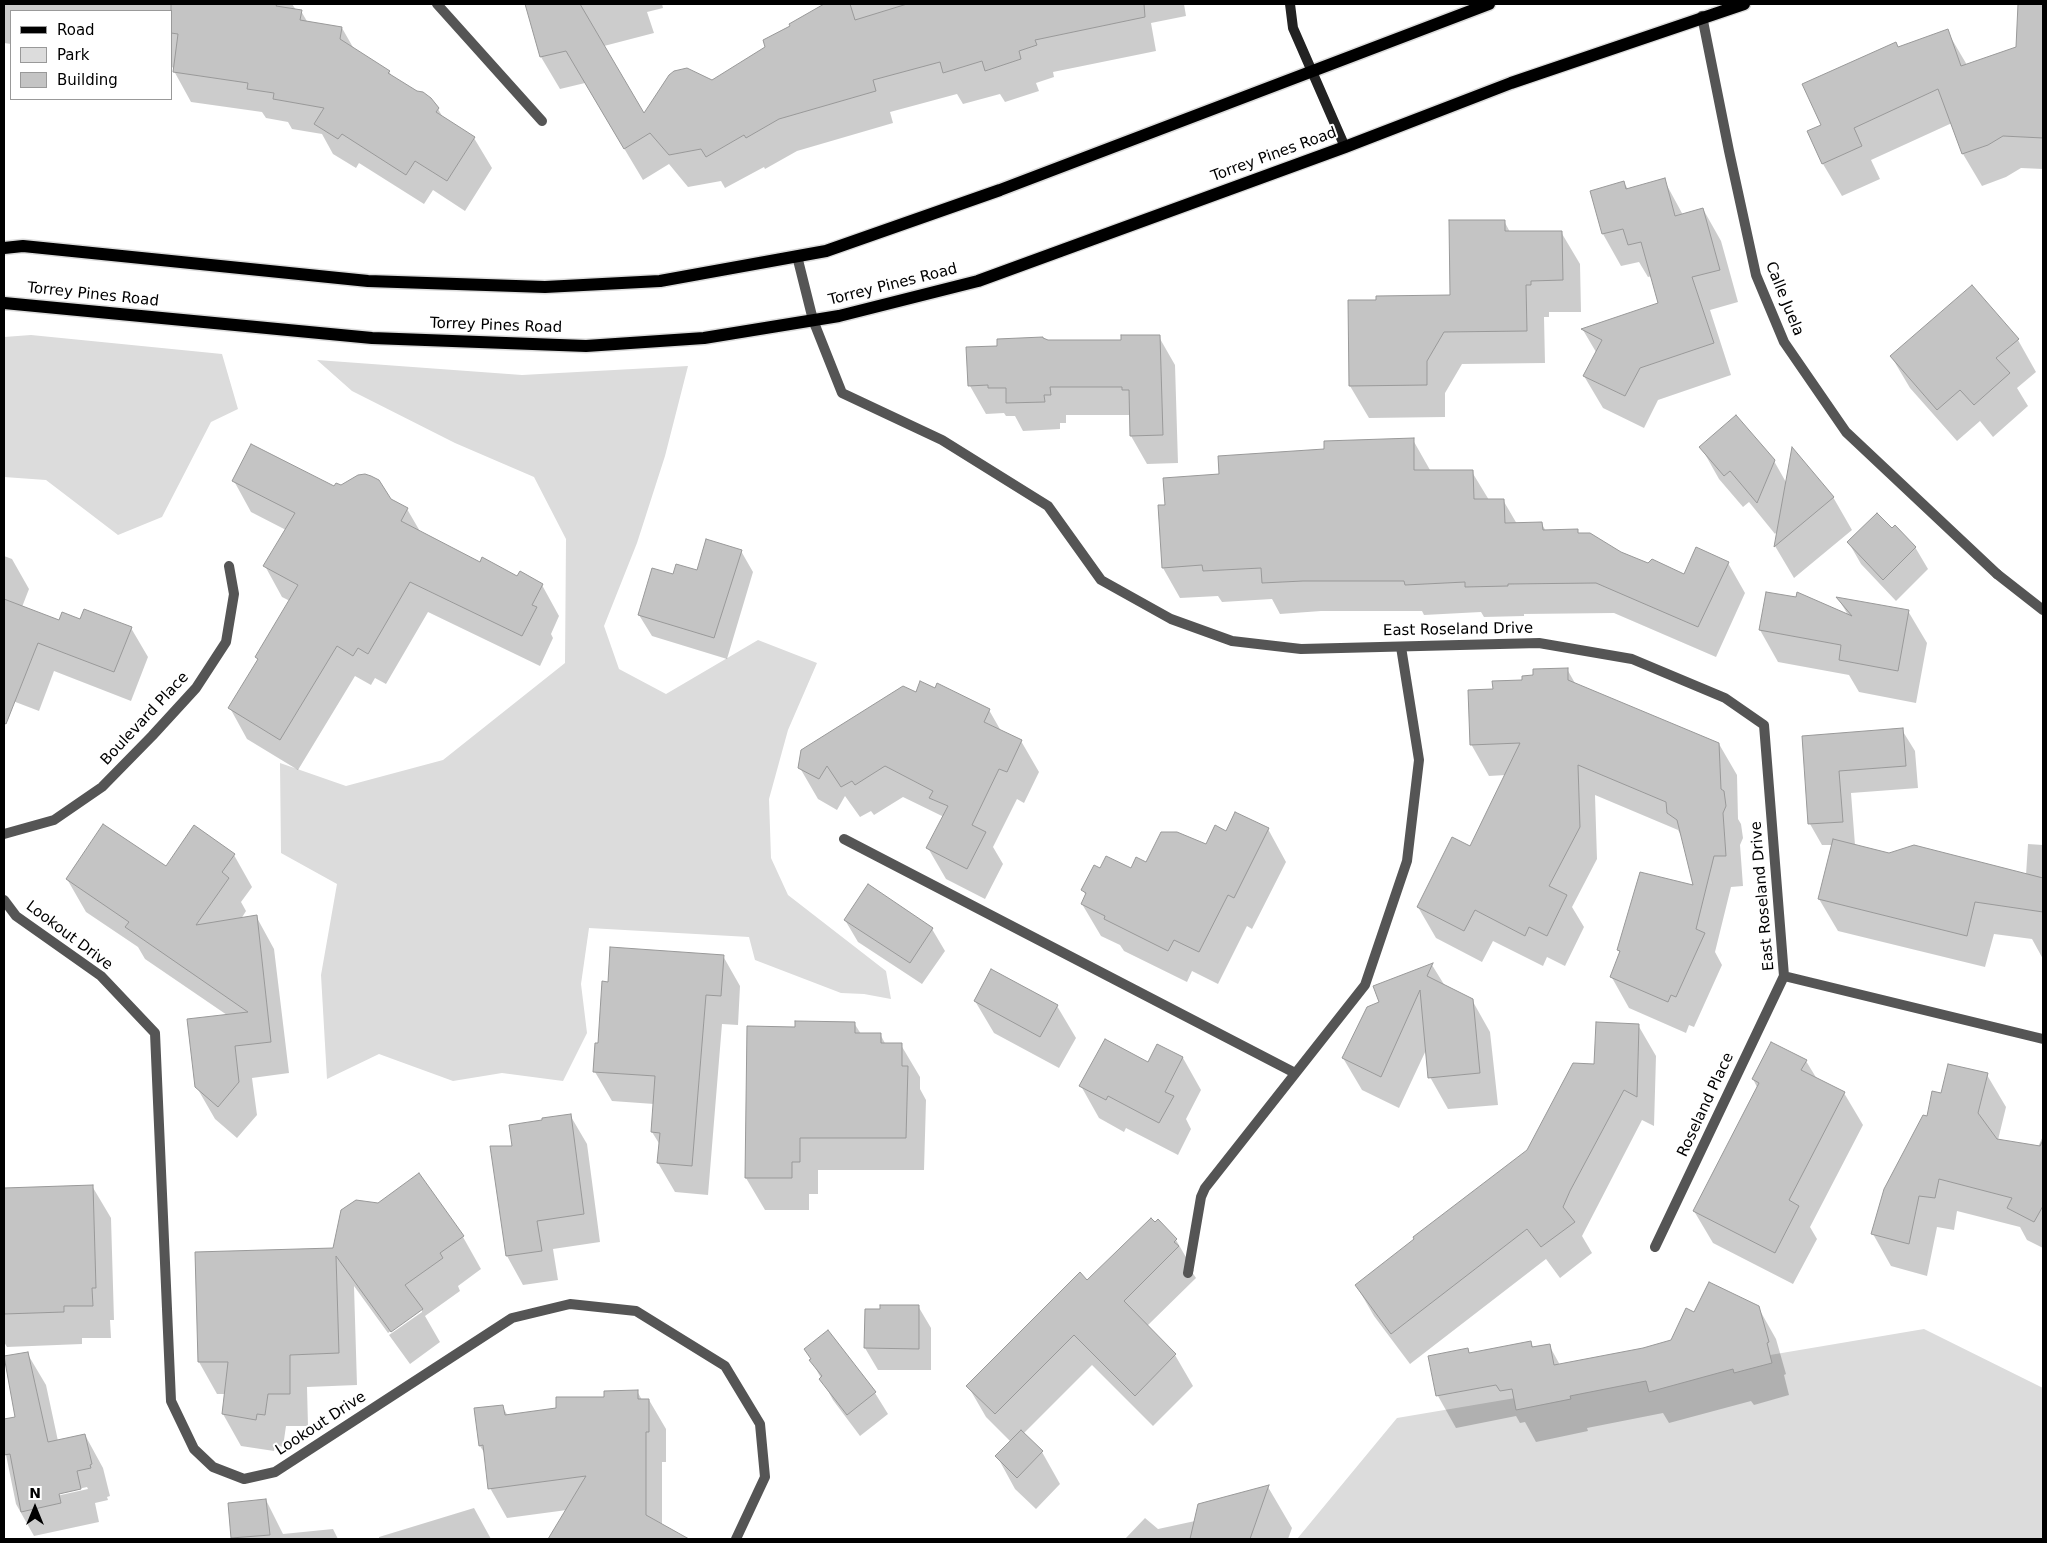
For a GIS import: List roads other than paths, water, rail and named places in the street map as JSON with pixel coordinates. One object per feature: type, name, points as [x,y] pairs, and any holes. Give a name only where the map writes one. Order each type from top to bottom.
[{"type":"main road","points":[[4,248],[23,246],[368,281],[545,287],[660,281],[826,251],[1000,190],[1489,4]]},
{"type":"main road","name":"Torrey Pines Road","points":[[4,303],[372,338],[586,346],[704,338],[839,316],[978,281],[1345,147],[1511,83],[1702,16],[1744,4]]},
{"type":"street","points":[[437,4],[542,120]]},
{"type":"street","points":[[1290,4],[1293,28],[1345,147]]},
{"type":"street","name":"Calle Juela","points":[[1702,16],[1756,275],[1784,342],[1846,432],[1997,574],[2043,610]]},
{"type":"street","name":"East Roseland Drive","points":[[797,256],[814,320],[842,393],[942,440],[1048,506],[1101,580],[1171,619],[1232,641],[1301,649],[1539,643],[1632,659],[1725,698],[1764,726],[1784,976],[2043,1039]]},
{"type":"street","name":"Boulevard Place","points":[[4,834],[54,820],[102,787],[196,688],[226,642],[234,594],[229,566]]},
{"type":"street","points":[[1188,1273],[1201,1197],[1205,1188],[1365,985],[1408,861],[1419,760],[1401,647]]},
{"type":"street","points":[[844,839],[1295,1074]]},
{"type":"street","name":"Lookout Drive","points":[[4,900],[16,916],[101,976],[156,1033],[171,1401],[194,1449],[213,1467],[244,1479],[275,1472],[512,1318],[570,1304],[636,1311],[725,1366],[760,1424],[765,1477],[736,1539]]},
{"type":"street","name":"Roseland Place","points":[[1656,1247],[1784,976]]}]
